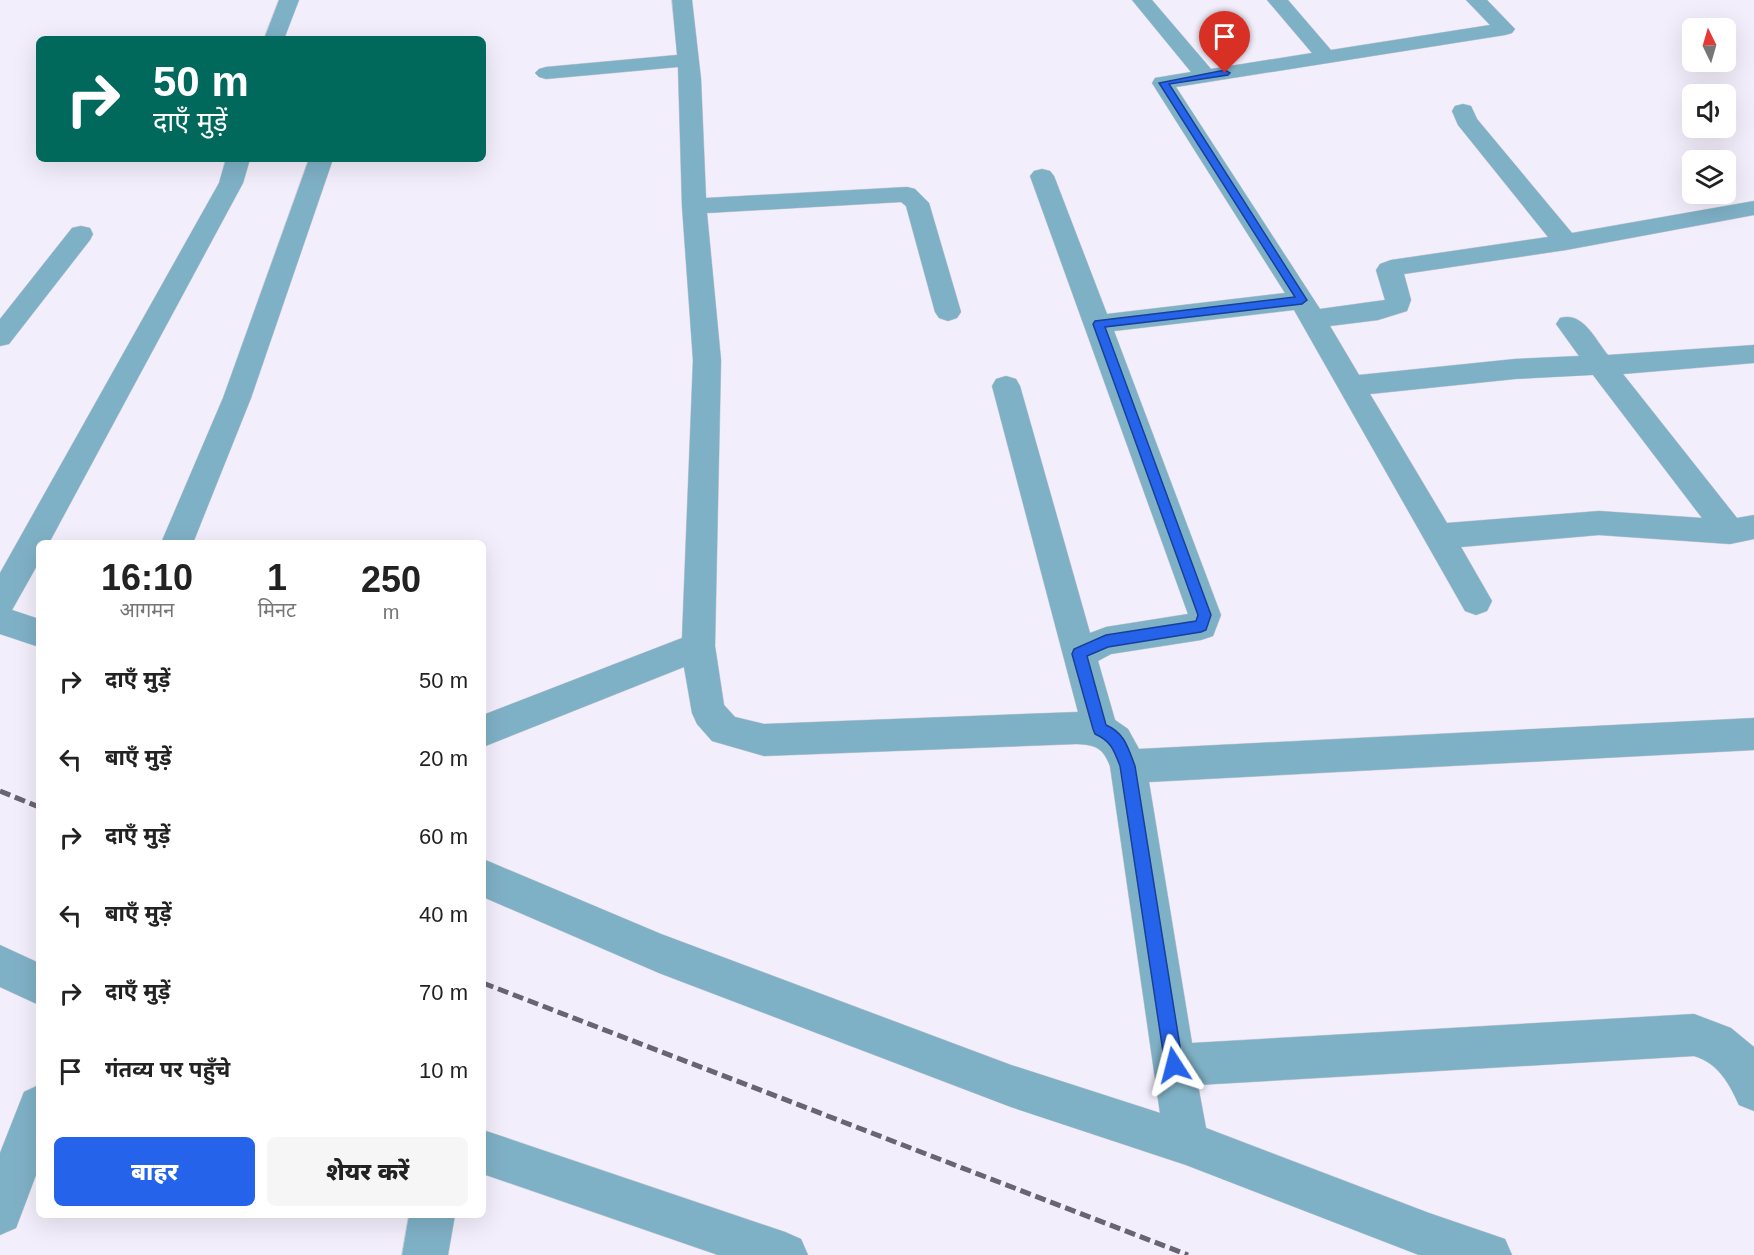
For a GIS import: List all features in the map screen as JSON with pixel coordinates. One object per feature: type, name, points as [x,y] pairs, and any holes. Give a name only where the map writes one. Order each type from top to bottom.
[{"type":"street","points":[[275,36],[289,0]]},
{"type":"street","points":[[682,0],[688,60],[694,206],[707,360],[698,646],[704,694],[709,713],[724,730],[764,740],[1077,728],[1100,729],[1111,734],[1119,743],[1128,766],[1186,1143]]},
{"type":"street","points":[[1142,0],[1205,76]]},
{"type":"street","points":[[1277,0],[1326,57]]},
{"type":"street","points":[[1476,0],[1505,29],[1164,83],[1307,309],[1476,602]]},
{"type":"street","points":[[546,73],[688,60]]},
{"type":"street","points":[[1463,111],[1466,120],[1566,242]]},
{"type":"street","points":[[0,602],[231,183],[237,162]]},
{"type":"street","points":[[178,540],[237,399],[320,162]]},
{"type":"street","points":[[1042,176],[1205,615],[1201,626],[1106,641],[1079,654]]},
{"type":"street","points":[[694,206],[907,194],[917,203],[948,312]]},
{"type":"street","points":[[1098,324],[1307,309],[1378,311],[1398,305],[1399,294],[1390,282],[1389,270],[1400,266],[1566,242],[1754,208]]},
{"type":"street","points":[[0,337],[81,234]]},
{"type":"street","points":[[1569,324],[1742,530]]},
{"type":"street","points":[[1351,386],[1515,369],[1754,354]]},
{"type":"street","points":[[1006,386],[1100,729]]},
{"type":"street","points":[[1438,536],[1599,523],[1742,530]]},
{"type":"street","points":[[0,620],[36,632]]},
{"type":"street","points":[[486,730],[698,646]]},
{"type":"street","points":[[1128,766],[1754,734]]},
{"type":"street","points":[[486,880],[659,953],[1000,1082],[1186,1143],[1429,1236],[1489,1255]]},
{"type":"street","points":[[0,965],[36,983]]},
{"type":"street","points":[[1174,1065],[1694,1035],[1713,1040],[1732,1052],[1746,1070],[1754,1090]]},
{"type":"street","points":[[0,1212],[36,1115]]},
{"type":"street","points":[[486,1153],[722,1245],[785,1255]]},
{"type":"street","points":[[424,1255],[431,1218]]},
{"type":"railway","points":[[0,791],[36,806]]},
{"type":"railway","points":[[486,984],[1188,1255]]},
{"type":"route","points":[[1174,1065],[1128,766],[1119,743],[1111,734],[1100,729],[1079,654],[1106,641],[1201,626],[1205,615],[1098,324],[1302,300],[1164,83],[1225,73]]}]
